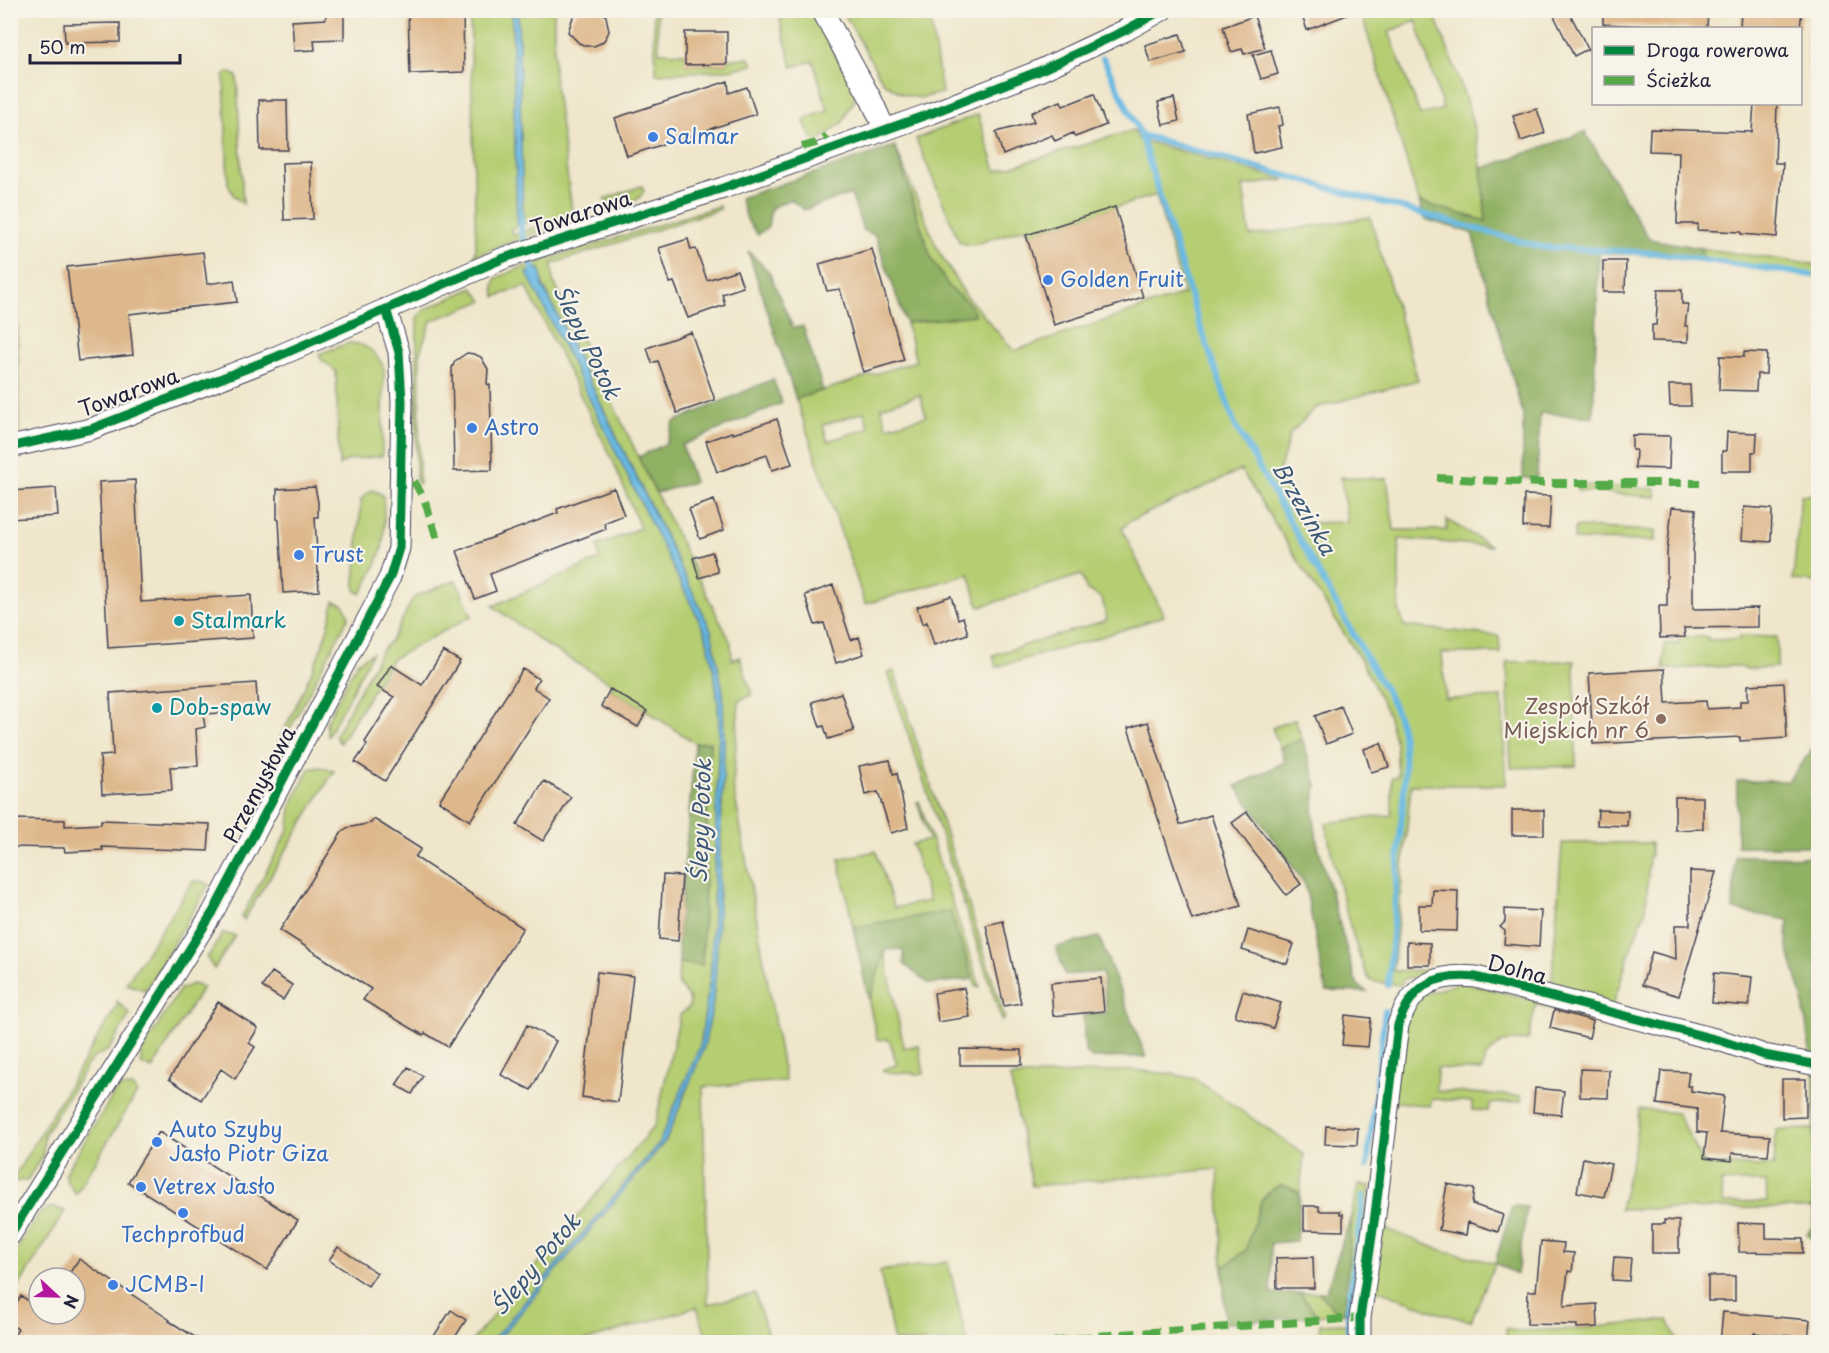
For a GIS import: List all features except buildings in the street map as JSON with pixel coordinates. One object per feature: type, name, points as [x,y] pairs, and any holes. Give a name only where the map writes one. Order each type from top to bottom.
[{"type":"street","points":[[822,10],[871,99],[885,130]]},
{"type":"street","name":"Towarowa","points":[[10,447],[91,429],[276,357],[504,258],[554,240],[723,188],[885,130],[1039,71],[1126,30],[1162,10]]},
{"type":"street","name":"Przemysłowa","points":[[10,1235],[213,912],[390,577],[399,548],[402,506],[402,402],[399,352],[386,309]]},
{"type":"street","name":"Dolna","points":[[1360,1342],[1360,1318],[1398,1025],[1406,1003],[1426,985],[1443,978],[1476,977],[1722,1041],[1764,1055],[1818,1065]]},
{"type":"green space","points":[[470,11],[512,11],[517,226],[511,229],[513,235],[539,226],[537,219],[523,224],[518,11],[554,11],[554,75],[572,211],[567,222],[474,256],[476,249]]},
{"type":"green space","points":[[653,11],[657,11],[659,52],[685,53],[686,65],[727,64],[727,59],[750,58],[753,65],[728,70],[656,74]]},
{"type":"green space","points":[[789,11],[811,11],[852,84],[855,100],[843,122],[818,141],[813,139],[804,123],[806,118],[828,111],[813,61],[792,67],[780,21],[782,15]]},
{"type":"green space","points":[[843,11],[929,11],[942,93],[920,98],[902,94],[883,82]]},
{"type":"green space","points":[[1378,11],[1433,11],[1471,117],[1481,166],[1486,221],[1419,202],[1362,16]],"holes":[[[1416,20],[1443,109],[1420,115],[1389,32]]]},
{"type":"green space","points":[[228,72],[237,76],[243,204],[234,196],[228,184],[224,76]]},
{"type":"green space","points":[[978,114],[996,171],[1134,130],[1138,139],[1285,180],[1243,186],[1250,236],[1370,217],[1418,380],[1315,408],[1290,434],[1278,475],[1304,523],[1347,522],[1341,477],[1387,479],[1394,530],[1447,530],[1447,520],[1491,546],[1399,539],[1399,610],[1404,626],[1499,636],[1500,653],[1442,653],[1446,699],[1502,697],[1506,785],[1411,785],[1393,971],[1443,970],[1442,973],[1404,979],[1400,985],[1371,981],[1365,971],[1345,906],[1326,823],[1392,815],[1392,778],[1398,776],[1396,743],[1388,714],[1362,662],[1241,470],[1130,521],[1122,529],[1164,616],[1095,639],[996,667],[993,655],[1107,620],[1102,598],[1087,590],[1081,575],[979,607],[969,574],[865,604],[796,399],[916,361],[906,323],[975,315],[970,305],[949,287],[931,258],[895,146],[938,250],[964,293],[1014,351],[1184,294],[1156,195],[1029,234],[1026,228],[973,245],[960,243],[916,139]],"holes":[[[920,395],[926,416],[887,427],[881,407]],[[864,412],[869,428],[828,441],[823,425]]]},
{"type":"green space","points":[[1585,132],[1649,239],[1700,248],[1706,262],[1654,255],[1599,253],[1593,417],[1540,413],[1537,478],[1523,478],[1523,415],[1472,233],[1425,219],[1419,202],[1486,221],[1481,169]]},
{"type":"green space","points":[[895,146],[931,258],[949,287],[970,305],[975,315],[906,323],[875,235],[863,230],[851,194],[804,210],[790,199],[771,208],[768,226],[758,235],[748,222],[740,198]]},
{"type":"green space","points":[[642,186],[644,191],[638,199],[614,207],[604,199]]},
{"type":"green space","points":[[719,206],[720,209],[552,264],[553,280],[731,643],[732,660],[740,657],[752,695],[739,700],[733,785],[785,1081],[703,1087],[708,1304],[755,1294],[770,1342],[708,1342],[697,1307],[581,1342],[496,1342],[666,1140],[704,1047],[712,1008],[716,969],[724,746],[723,693],[711,630],[543,285],[539,268],[528,273],[705,632],[708,644],[719,716],[711,973],[700,1046],[659,1143],[491,1342],[471,1342],[655,1125],[680,1015],[689,1007],[690,1000],[678,984],[679,963],[702,964],[710,742],[695,743],[610,689],[613,684],[546,645],[493,606],[600,559],[597,546],[640,528],[614,463],[526,286],[495,297],[494,285],[496,278],[523,267]]},
{"type":"green space","points":[[11,219],[16,219],[17,291],[11,304]]},
{"type":"green space","points":[[1700,248],[1818,265],[1818,278],[1706,262]]},
{"type":"green space","points":[[748,251],[769,272],[793,328],[803,326],[823,390],[796,399]]},
{"type":"green space","points":[[473,288],[483,301],[431,321],[420,352],[419,484],[416,482],[417,318],[425,309]]},
{"type":"green space","points":[[17,291],[19,433],[11,435],[10,304]]},
{"type":"green space","points":[[355,343],[371,350],[384,369],[382,456],[349,460],[340,464],[339,467],[336,371],[322,360],[319,354]]},
{"type":"green space","points":[[773,379],[782,403],[682,445],[694,482],[656,493],[638,457],[666,444],[674,422]]},
{"type":"green space","points":[[1578,485],[1656,489],[1656,497],[1578,491]]},
{"type":"green space","points":[[373,490],[383,495],[384,536],[375,568],[361,594],[356,591],[355,583],[361,500]]},
{"type":"green space","points":[[1801,495],[1818,495],[1818,582],[1793,580]]},
{"type":"green space","points":[[1575,527],[1655,531],[1655,541],[1574,540]]},
{"type":"green space","points":[[456,580],[472,616],[392,659],[340,743],[335,736],[381,651],[392,639],[414,597]]},
{"type":"green space","points":[[334,601],[343,604],[349,616],[282,744],[278,743],[318,656]]},
{"type":"green space","points":[[1740,636],[1777,637],[1777,667],[1664,669],[1664,644],[1679,643],[1679,637],[1708,637],[1708,640],[1739,639]]},
{"type":"green space","points":[[372,653],[328,736],[326,723],[357,662]]},
{"type":"green space","points":[[1574,661],[1576,766],[1511,768],[1507,662]]},
{"type":"green space","points":[[894,671],[1005,1018],[1002,1021],[888,672]]},
{"type":"green space","points":[[1295,719],[1302,739],[1280,748],[1272,728]]},
{"type":"green space","points":[[1302,739],[1317,785],[1313,809],[1317,842],[1354,976],[1358,985],[1367,992],[1326,991],[1305,884],[1236,786],[1285,762],[1280,748]]},
{"type":"green space","points":[[710,742],[702,965],[679,963],[678,941],[695,743]]},
{"type":"green space","points":[[1818,742],[1818,846],[1737,846],[1737,781],[1788,781]]},
{"type":"green space","points":[[320,767],[334,771],[244,920],[241,918],[289,829],[291,806],[309,769]]},
{"type":"green space","points":[[919,801],[980,987],[976,987],[950,911],[853,927],[839,859],[876,851],[894,908],[929,901],[912,844],[929,840],[917,802]]},
{"type":"green space","points":[[1562,843],[1651,843],[1646,909],[1612,1008],[1551,991]]},
{"type":"green space","points":[[1735,856],[1818,857],[1818,1058],[1811,1057],[1802,996],[1787,945],[1788,920],[1733,910]]},
{"type":"green space","points":[[193,881],[205,882],[209,885],[145,990],[126,984]]},
{"type":"green space","points":[[950,911],[973,979],[929,984],[904,964],[903,949],[885,950],[869,1002],[853,927]]},
{"type":"green space","points":[[223,933],[235,936],[214,969],[207,958]]},
{"type":"green space","points":[[1099,937],[1146,1057],[1092,1058],[1085,1052],[1083,1015],[1107,1013],[1102,972],[1065,975],[1056,947]]},
{"type":"green space","points":[[884,951],[904,1048],[919,1045],[924,1074],[883,1072],[883,1069],[897,1065],[889,1039],[877,1040],[869,1002]]},
{"type":"green space","points":[[1462,982],[1632,1025],[1593,1021],[1536,1004],[1528,1040],[1501,1042],[1485,1058],[1482,1071],[1437,1068],[1436,1091],[1521,1096],[1522,1101],[1490,1104],[1488,1111],[1472,1110],[1472,1102],[1432,1099],[1430,1106],[1391,1101],[1402,1025],[1418,996]]},
{"type":"green space","points":[[192,984],[203,987],[152,1069],[141,1064],[141,1053],[180,989]]},
{"type":"green space","points":[[116,1000],[130,1014],[109,1050],[94,1057],[88,1064],[50,1125],[44,1135],[43,1155],[27,1180],[11,1182],[118,1004]]},
{"type":"green space","points":[[1133,1070],[1195,1079],[1304,1154],[1300,1194],[1292,1188],[1281,1185],[1272,1189],[1261,1201],[1246,1250],[1223,1268],[1218,1169],[1032,1186],[1010,1077]]},
{"type":"green space","points":[[1814,1070],[1818,1071],[1818,1245],[1807,1234],[1813,1226]]},
{"type":"green space","points":[[133,1087],[137,1093],[76,1194],[67,1182],[65,1173],[114,1094],[120,1088]]},
{"type":"green space","points":[[1639,1109],[1677,1113],[1705,1165],[1774,1166],[1776,1130],[1813,1129],[1812,1208],[1620,1209],[1634,1151]],"holes":[[[1721,1182],[1766,1182],[1767,1202],[1723,1203]]]},
{"type":"green space","points":[[1359,1184],[1370,1186],[1356,1310],[1344,1313],[1352,1213]]},
{"type":"green space","points":[[1281,1185],[1292,1188],[1300,1194],[1296,1241],[1271,1243],[1271,1294],[1300,1293],[1318,1316],[1225,1323],[1223,1268],[1246,1250],[1261,1201],[1272,1189]]},
{"type":"green space","points":[[1512,1206],[1527,1207],[1517,1274],[1495,1263]]},
{"type":"green space","points":[[53,1207],[65,1211],[31,1266],[27,1266],[27,1273],[11,1299],[11,1259],[38,1215]]},
{"type":"green space","points":[[1352,1213],[1344,1313],[1338,1313],[1319,1292],[1326,1291]]},
{"type":"green space","points":[[1379,1226],[1438,1249],[1495,1263],[1471,1321],[1439,1313],[1374,1288]]},
{"type":"green space","points":[[948,1262],[967,1342],[894,1342],[880,1271]]},
{"type":"green space","points":[[1319,1292],[1338,1313],[1318,1316],[1300,1293]]},
{"type":"green space","points":[[1668,1320],[1678,1342],[1507,1342],[1506,1328],[1517,1331],[1576,1329]]},
{"type":"green space","points":[[1341,1323],[1354,1330],[1354,1342],[1318,1342],[1320,1324]]},
{"type":"water","points":[[512,11],[518,11],[523,224],[517,226]]},
{"type":"water","points":[[540,268],[543,286],[711,630],[723,692],[724,746],[716,969],[712,1008],[704,1047],[666,1140],[496,1342],[491,1342],[659,1143],[700,1046],[711,973],[719,716],[708,644],[705,632],[527,273]]},
{"type":"waterway","name":"Brzezinka","points":[[1103,58],[1141,135],[1196,314],[1235,425],[1386,690],[1398,717],[1403,743],[1404,789],[1388,985]]},
{"type":"waterway","points":[[1141,135],[1541,247],[1658,253],[1811,275]]},
{"type":"waterway","points":[[521,218],[521,231],[536,278]]},
{"type":"waterway","points":[[1367,1167],[1385,1011]]},
{"type":"waterway","points":[[1348,1342],[1348,1312],[1363,1196]]},
{"type":"marked path","points":[[802,147],[816,143],[827,136]]},
{"type":"marked path","points":[[1437,478],[1540,483],[1700,483]]},
{"type":"marked path","points":[[414,481],[425,501],[439,545]]},
{"type":"marked path","points":[[1053,1342],[1093,1336],[1360,1318]]},
{"type":"cycle path","points":[[10,447],[91,429],[276,357],[504,258],[723,188],[932,113],[1039,71],[1126,30],[1162,10]]},
{"type":"cycle path","points":[[10,1235],[213,912],[390,577],[399,548],[402,402],[399,352],[386,309]]},
{"type":"cycle path","points":[[1360,1342],[1360,1318],[1398,1025],[1410,1000],[1426,984],[1448,977],[1476,977],[1722,1041],[1764,1055],[1818,1065]]},
{"type":"place","name":"Salmar","points":[[653,137]]},
{"type":"place","name":"Golden Fruit","points":[[1048,280]]},
{"type":"place","name":"Astro","points":[[472,428]]},
{"type":"place","name":"Trust","points":[[299,555]]},
{"type":"place","name":"Stalmark","points":[[179,621]]},
{"type":"place","name":"Dob-spaw","points":[[157,708]]},
{"type":"place","name":"Zespół Szkół Miejskich nr 6","points":[[1661,719]]},
{"type":"place","name":"Auto Szyby Jasło Piotr Giza","points":[[157,1142]]},
{"type":"place","name":"Vetrex Jasło","points":[[141,1187]]},
{"type":"place","name":"Techprofbud","points":[[183,1213]]},
{"type":"place","name":"JCMB-I","points":[[113,1285]]},
{"type":"water label","name":"Ślepy Potok","points":[[587,342]]},
{"type":"water label","name":"Ślepy Potok","points":[[701,821]]},
{"type":"water label","name":"Ślepy Potok","points":[[536,1264]]}]
